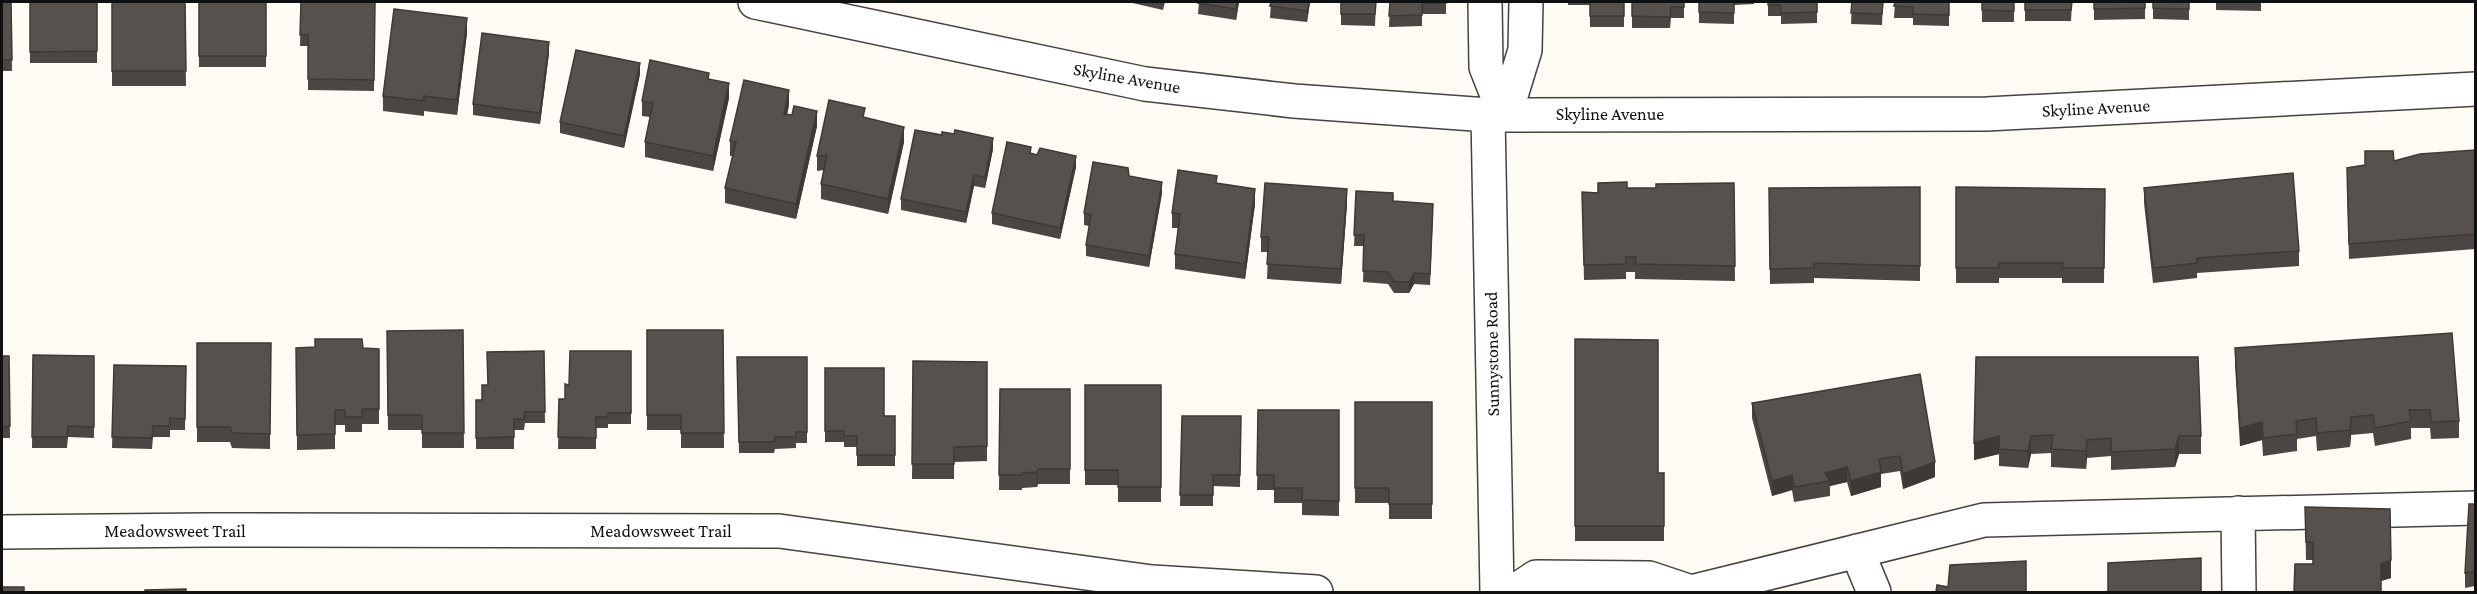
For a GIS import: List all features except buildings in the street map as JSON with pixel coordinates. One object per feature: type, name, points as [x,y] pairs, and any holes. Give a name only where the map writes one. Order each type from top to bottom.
[{"type":"street","name":"Skyline Avenue","points":[[755,2],[1144,84],[1294,101],[1496,115],[1987,114],[2475,89]]},
{"type":"street","points":[[1485,2],[1486,67],[1496,115]]},
{"type":"street","points":[[1496,115],[1525,50],[1526,2]]},
{"type":"street","name":"Sunnystone Road","points":[[1496,115],[1497,592]]},
{"type":"street","points":[[1514,592],[1536,577],[1649,578],[1691,592],[1984,520],[2475,508]]},
{"type":"street","points":[[2238,513],[2239,592]]},
{"type":"street","name":"Meadowsweet Trail","points":[[2,532],[779,531],[1152,582],[1316,592]]},
{"type":"street","points":[[1857,551],[1874,592]]}]
